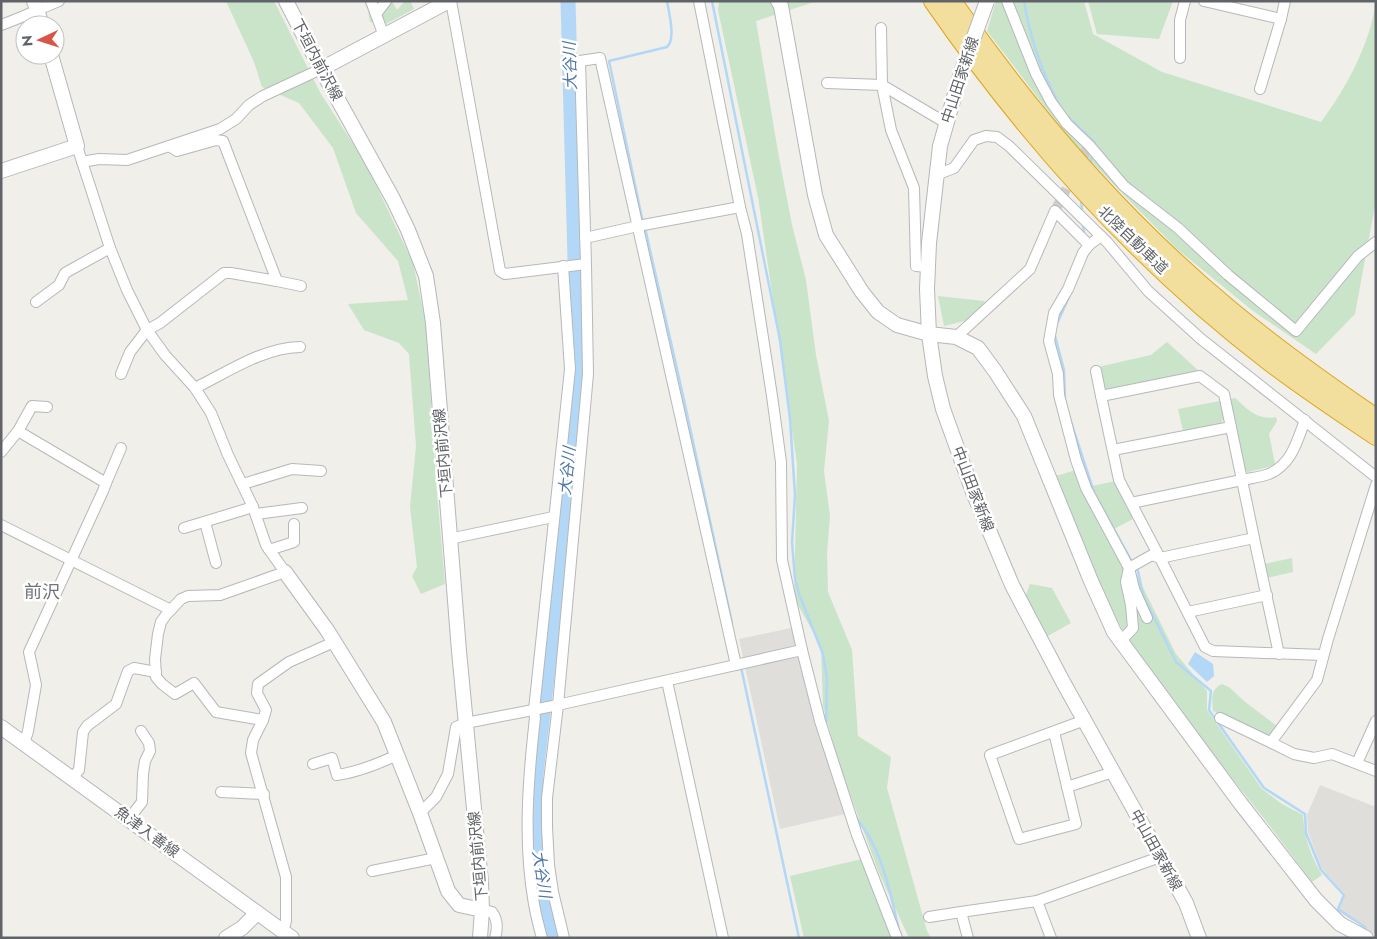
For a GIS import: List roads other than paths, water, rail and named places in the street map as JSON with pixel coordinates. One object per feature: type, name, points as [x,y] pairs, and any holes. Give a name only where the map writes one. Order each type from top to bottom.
[{"type":"highway","name":"北陸自動車道","points":[[933,1],[1034,134],[1119,228],[1220,320],[1270,362],[1376,436]]},
{"type":"highway","name":"北陸自動車道","points":[[952,1],[1008,78],[1046,126],[1085,171],[1130,218],[1180,266],[1236,315],[1280,350],[1376,418]]},
{"type":"main road","name":"下垣内前沢線","points":[[286,1],[321,69],[393,199],[408,230],[426,276],[433,323],[450,539],[481,882],[480,938]]},
{"type":"main road","points":[[321,69],[450,1]]},
{"type":"main road","points":[[778,1],[781,6],[815,195],[826,235],[862,292],[878,312],[897,325],[929,334],[956,337],[978,348],[1024,416],[1091,581],[1114,632],[1241,804],[1316,900],[1340,924],[1366,938]]},
{"type":"main road","name":"中山田家新線","points":[[987,1],[961,73],[940,146],[927,288],[929,334],[935,376],[943,408],[973,492],[1012,585],[1186,903],[1199,938]]},
{"type":"main road","points":[[1,171],[77,146],[54,65]]},
{"type":"main road","points":[[285,572],[334,642],[384,722],[448,891],[459,905],[482,910]]},
{"type":"main road","name":"魚津入善線","points":[[1,727],[288,935]]},
{"type":"main road","points":[[226,938],[242,928],[257,913]]},
{"type":"street","points":[[1,25],[32,14],[36,6],[59,1]]},
{"type":"street","points":[[371,1],[384,36]]},
{"type":"street","points":[[376,14],[386,1]]},
{"type":"street","points":[[450,1],[500,271],[505,274],[586,264]]},
{"type":"street","points":[[699,1],[748,244],[772,396],[781,462],[782,560],[820,721],[857,835],[897,938]]},
{"type":"street","points":[[1006,1],[1036,74],[1050,102],[1067,124],[1105,162],[1124,186],[1178,228],[1228,275],[1296,331],[1358,256],[1376,242]]},
{"type":"street","points":[[1180,58],[1180,20],[1185,1]]},
{"type":"street","points":[[1204,1],[1281,19]]},
{"type":"street","points":[[1260,89],[1285,1]]},
{"type":"street","points":[[881,28],[882,85],[890,130],[914,188],[916,266],[928,267]]},
{"type":"street","points":[[564,938],[553,892],[546,827],[547,798],[588,374],[580,61],[600,58],[736,665]]},
{"type":"street","points":[[82,162],[128,160],[220,129],[236,119],[249,106],[264,96],[321,69]]},
{"type":"street","points":[[827,83],[882,85],[946,123]]},
{"type":"street","points":[[936,175],[954,168],[974,140],[986,136],[997,137],[1009,146],[1101,236],[1148,291],[1200,339],[1376,477]]},
{"type":"street","points":[[169,146],[177,151],[216,140],[223,141],[277,281]]},
{"type":"street","points":[[77,146],[110,248],[126,290],[147,330],[165,355],[195,388],[211,413],[228,455],[243,484],[266,545],[285,572],[220,595],[188,596],[181,599],[161,622],[155,659],[156,678],[175,694],[194,683],[216,712],[263,720]]},
{"type":"street","points":[[585,238],[638,226],[740,208]]},
{"type":"street","points":[[956,337],[1030,269],[1055,211],[1089,245]]},
{"type":"street","points":[[1101,236],[1089,245],[1083,253],[1068,289],[1054,314],[1049,341],[1058,374],[1059,395],[1076,460],[1086,488],[1129,568],[1134,588],[1147,618]]},
{"type":"street","points":[[36,302],[59,285],[65,273],[110,248]]},
{"type":"street","points":[[542,938],[534,905],[528,831],[528,796],[553,517],[570,369],[563,266]]},
{"type":"street","points":[[121,374],[130,352],[147,330],[160,323],[224,273],[301,286]]},
{"type":"street","points":[[195,388],[266,353],[300,347]]},
{"type":"street","points":[[1096,371],[1119,480],[1205,647],[1212,651],[1323,655]]},
{"type":"street","points":[[1101,396],[1200,376],[1224,394],[1279,654]]},
{"type":"street","points":[[1,452],[18,431],[32,406],[47,407]]},
{"type":"street","points":[[1130,502],[1268,474],[1290,458],[1305,420]]},
{"type":"street","points":[[1113,450],[1231,426]]},
{"type":"street","points":[[18,431],[106,483]]},
{"type":"street","points":[[24,744],[28,732],[36,685],[29,652],[104,492],[121,448]]},
{"type":"street","points":[[243,484],[292,469],[321,471]]},
{"type":"street","points":[[1272,743],[1317,680],[1376,485]]},
{"type":"street","points":[[184,528],[254,511],[302,508]]},
{"type":"street","points":[[450,539],[553,517]]},
{"type":"street","points":[[205,522],[216,562]]},
{"type":"street","points":[[270,550],[294,542],[294,524]]},
{"type":"street","points":[[1,525],[172,610]]},
{"type":"street","points":[[1121,641],[1133,628],[1126,582],[1129,568],[1152,555],[1160,558],[1254,538]]},
{"type":"street","points":[[1188,612],[1267,595]]},
{"type":"street","points":[[288,935],[286,921],[286,877],[251,753],[253,740],[266,710],[257,693],[258,684],[289,662],[334,642]]},
{"type":"street","points":[[420,813],[436,797],[448,774],[456,727],[466,723],[556,706],[802,650]]},
{"type":"street","points":[[72,778],[79,770],[83,732],[87,726],[116,704],[128,671],[134,668],[156,672]]},
{"type":"street","points":[[667,681],[722,938]]},
{"type":"street","points":[[1220,718],[1294,754],[1314,758],[1332,754],[1376,771]]},
{"type":"street","points":[[1054,732],[1076,824],[1019,839],[990,755],[1085,720]]},
{"type":"street","points":[[1357,763],[1376,721]]},
{"type":"street","points":[[129,818],[142,802],[143,774],[150,751],[149,743],[141,732]]},
{"type":"street","points":[[313,764],[332,758],[337,775],[347,774],[397,755]]},
{"type":"street","points":[[1067,787],[1113,772]]},
{"type":"street","points":[[221,792],[264,794]]},
{"type":"street","points":[[929,917],[1036,901],[1160,857]]},
{"type":"street","points":[[372,871],[436,858]]},
{"type":"street","points":[[1036,901],[1051,938]]},
{"type":"street","points":[[482,910],[492,912],[496,918],[497,930],[495,938]]},
{"type":"street","points":[[961,912],[968,938]]},
{"type":"water","points":[[1195,652],[1213,664],[1214,676],[1207,682],[1188,664]]},
{"type":"waterway","name":"大谷川","points":[[554,938],[540,872],[534,820],[536,774],[553,625],[575,394],[577,333],[568,1]]},
{"type":"waterway","points":[[643,223],[609,61],[667,47],[671,38],[667,1]]},
{"type":"waterway","points":[[712,1],[780,340],[790,419],[795,495],[792,542],[795,579],[823,654],[827,679],[826,724]]},
{"type":"waterway","points":[[1024,1],[1038,55],[1060,106]]},
{"type":"waterway","points":[[1067,116],[1095,143],[1094,147]]},
{"type":"waterway","points":[[1090,166],[1092,154]]},
{"type":"waterway","points":[[1081,198],[1082,212]]},
{"type":"waterway","points":[[1083,223],[1084,235]]},
{"type":"waterway","points":[[645,228],[732,623]]},
{"type":"waterway","points":[[1056,326],[1069,297]]},
{"type":"waterway","points":[[1055,336],[1064,370],[1065,399]]},
{"type":"waterway","points":[[1069,416],[1094,492]]},
{"type":"waterway","points":[[1096,496],[1132,562]]},
{"type":"waterway","points":[[1135,566],[1138,571],[1143,595],[1176,662],[1211,691],[1209,710],[1264,788],[1305,814],[1306,833],[1321,870],[1344,895],[1338,909],[1365,927],[1366,933]]},
{"type":"waterway","points":[[741,667],[799,938]]},
{"type":"waterway","points":[[856,817],[869,837],[881,862],[899,930]]},
{"type":"tunnel","points":[[1055,211],[1089,145]]},
{"type":"district","name":"前沢","points":[[42,592]]}]
